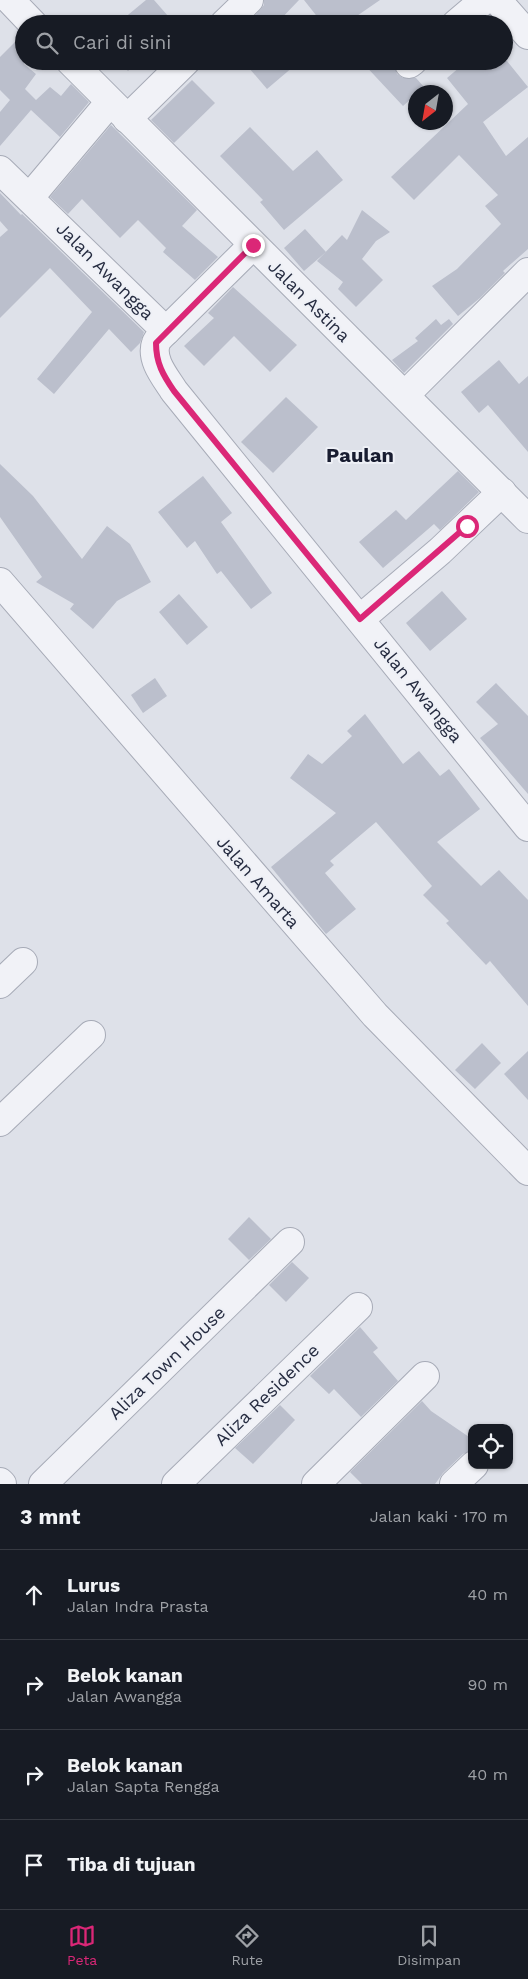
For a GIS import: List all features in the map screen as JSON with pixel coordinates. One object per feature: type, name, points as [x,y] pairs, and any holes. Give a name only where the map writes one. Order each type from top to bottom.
[{"type":"street","points":[[10,0],[24,15]]},
{"type":"street","points":[[233,15],[249,0]]},
{"type":"street","points":[[466,15],[484,0]]},
{"type":"street","points":[[497,0],[510,15]]},
{"type":"street","points":[[513,19],[528,36]]},
{"type":"street","name":"Jalan Astina","points":[[79,70],[528,518]]},
{"type":"street","points":[[30,197],[118,111],[174,70]]},
{"type":"street","name":"Jalan Awangga","points":[[0,170],[30,197],[166,331],[156,343],[156,357],[161,372],[528,826]]},
{"type":"street","points":[[166,331],[253,245]]},
{"type":"street","points":[[405,396],[528,272]]},
{"type":"street","points":[[360,619],[440,551],[502,492]]},
{"type":"street","name":"Jalan Amarta","points":[[0,582],[375,1015],[528,1171]]},
{"type":"street","points":[[0,984],[23,962]]},
{"type":"street","points":[[0,1122],[91,1035]]},
{"type":"street","name":"Aliza Town House","points":[[44,1484],[290,1242]]},
{"type":"street","name":"Aliza Residence","points":[[176,1484],[358,1306]]},
{"type":"street","points":[[316,1484],[425,1376]]},
{"type":"street","points":[[454,1484],[470,1469]]},
{"type":"building","points":[[146,0],[154,0],[167,15],[128,15]]},
{"type":"building","points":[[264,0],[299,0],[285,15],[256,15],[264,5]]},
{"type":"building","points":[[304,0],[380,0],[358,15],[316,15]]},
{"type":"building","points":[[15,42],[15,70],[31,70],[36,74],[25,89],[36,100],[50,87],[61,96],[71,84],[89,102],[60,137],[31,110],[0,146],[0,112],[10,100],[0,90],[0,57]]},
{"type":"building","points":[[513,68],[528,87],[483,122],[506,156],[528,137],[528,249],[503,271],[505,273],[480,298],[458,316],[432,286],[457,269],[501,224],[485,206],[498,195],[459,155],[414,200],[391,177],[441,130],[453,130],[453,118],[468,104],[447,78],[456,70],[513,70]]},
{"type":"building","points":[[251,70],[289,70],[267,89]]},
{"type":"building","points":[[369,70],[396,70],[397,74],[403,78],[416,78],[422,85],[408,85],[408,101],[403,106]]},
{"type":"building","points":[[192,80],[215,103],[174,143],[151,120]]},
{"type":"building","points":[[111,125],[197,210],[182,226],[218,257],[195,280],[163,252],[166,248],[138,220],[120,238],[82,199],[68,214],[50,197]]},
{"type":"building","points":[[250,127],[293,171],[317,150],[343,180],[284,230],[260,202],[263,200],[220,156]]},
{"type":"building","points":[[0,193],[144,332],[140,343],[131,352],[109,329],[54,394],[37,379],[92,312],[50,268],[0,318],[0,237],[8,230],[0,221]]},
{"type":"building","points":[[362,210],[390,232],[376,241],[362,259],[383,280],[356,307],[338,289],[343,282],[317,261],[342,235],[347,240]]},
{"type":"building","points":[[305,229],[326,252],[304,271],[284,248]]},
{"type":"building","points":[[233,287],[297,345],[270,372],[234,336],[204,366],[184,346],[214,318],[208,313]]},
{"type":"building","points":[[436,319],[441,325],[449,319],[453,324],[404,373],[392,360],[418,341],[415,338]]},
{"type":"building","points":[[499,360],[519,384],[528,376],[528,452],[488,405],[479,413],[461,392]]},
{"type":"building","points":[[286,397],[318,427],[273,473],[241,442]]},
{"type":"building","points":[[0,464],[33,496],[82,559],[107,526],[130,544],[151,582],[117,601],[93,629],[70,609],[74,604],[36,582],[42,577],[0,517]]},
{"type":"building","points":[[458,471],[479,492],[440,530],[434,524],[383,568],[359,542],[396,510],[406,520]]},
{"type":"building","points":[[203,476],[232,513],[221,522],[272,593],[251,609],[221,571],[217,574],[195,541],[187,548],[158,512]]},
{"type":"building","points":[[442,591],[467,619],[430,651],[406,623]]},
{"type":"building","points":[[179,594],[208,627],[187,645],[159,612]]},
{"type":"building","points":[[155,678],[167,696],[143,713],[131,695]]},
{"type":"building","points":[[496,683],[528,716],[528,794],[480,738],[498,724],[476,702]]},
{"type":"building","points":[[365,714],[403,764],[419,751],[440,776],[449,769],[480,809],[437,842],[481,886],[499,870],[528,900],[528,1006],[490,961],[486,965],[446,923],[449,921],[423,895],[432,886],[376,822],[330,861],[334,865],[325,873],[356,909],[326,934],[271,867],[336,813],[290,778],[308,754],[322,764],[352,736],[347,731]]},
{"type":"building","points":[[482,1043],[501,1063],[475,1089],[455,1070]]},
{"type":"building","points":[[528,1051],[528,1100],[504,1074]]},
{"type":"building","points":[[249,1217],[271,1239],[249,1260],[228,1239]]},
{"type":"building","points":[[292,1262],[309,1278],[286,1302],[269,1285]]},
{"type":"building","points":[[360,1327],[378,1348],[373,1352],[398,1381],[361,1417],[334,1389],[329,1394],[310,1376]]},
{"type":"building","points":[[422,1401],[431,1411],[468,1436],[468,1452],[463,1454],[443,1473],[435,1484],[362,1484],[350,1472]]},
{"type":"building","points":[[280,1405],[295,1420],[253,1464],[235,1448]]},
{"type":"district","name":"Paulan","points":[[360,455]]},
{"type":"route","points":[[253,245],[156,343],[156,357],[161,372],[174,391],[360,619],[467,526]]}]
